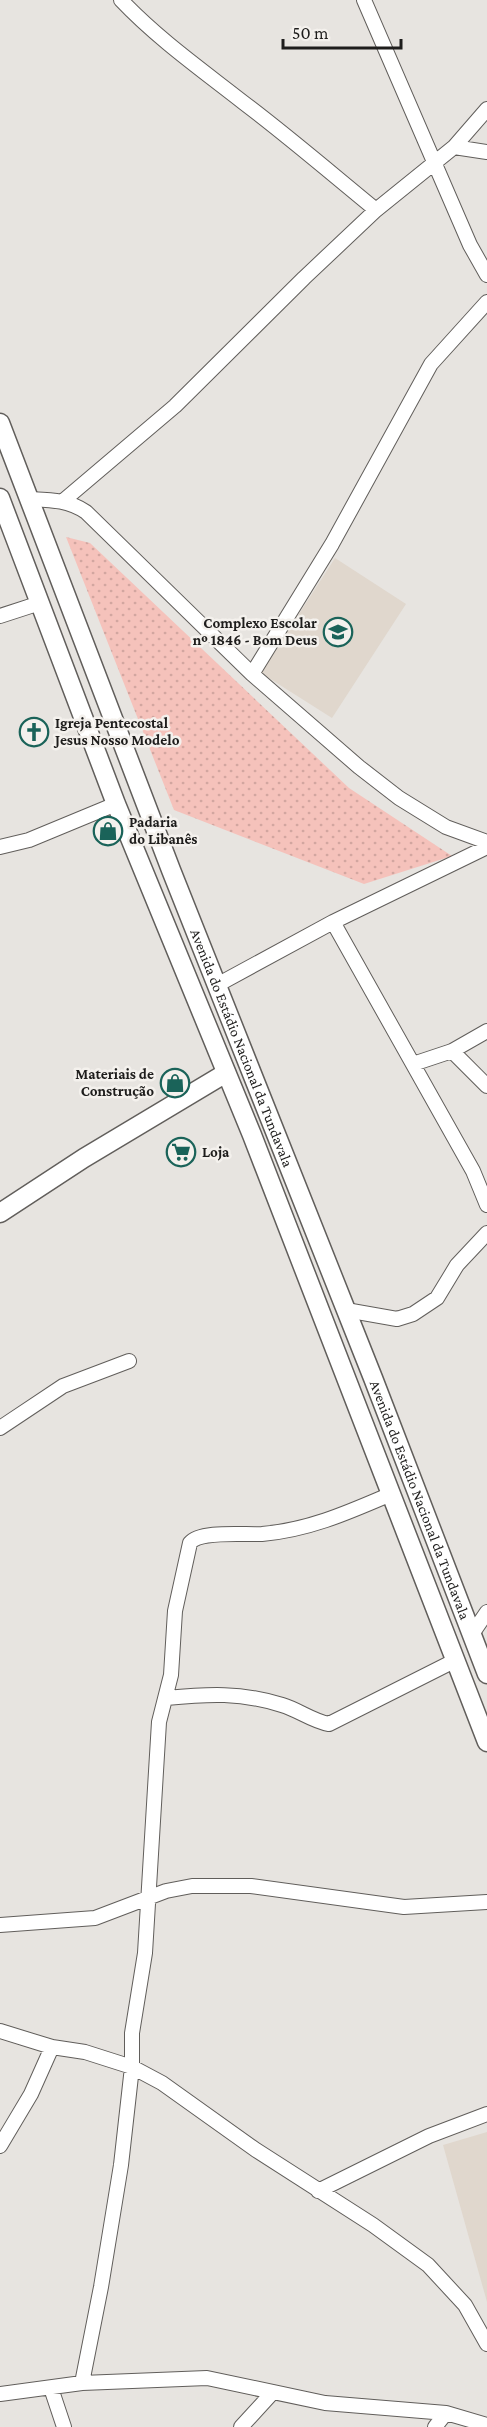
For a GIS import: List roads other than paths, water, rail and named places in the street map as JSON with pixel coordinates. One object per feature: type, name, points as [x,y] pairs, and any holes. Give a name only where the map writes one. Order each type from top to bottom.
[{"type":"street","points":[[122,0],[135,15],[205,74],[245,103],[375,210]]},
{"type":"street","points":[[364,0],[470,245],[487,275]]},
{"type":"street","points":[[63,501],[175,406],[375,210],[454,147],[487,109]]},
{"type":"street","points":[[454,147],[487,152]]},
{"type":"street","points":[[252,674],[332,544],[431,364],[487,302]]},
{"type":"street","name":"Avenida do Estádio Nacional da Tundavala","points":[[0,423],[217,985],[479,1643],[487,1674]]},
{"type":"street","name":"Avenida do Estádio Nacional da Tundavala","points":[[0,498],[116,804],[226,1073],[487,1742]]},
{"type":"street","points":[[30,499],[63,501],[86,512],[252,674],[359,768],[399,798],[446,827],[487,844]]},
{"type":"street","points":[[0,616],[40,603]]},
{"type":"street","points":[[0,847],[29,840],[116,804]]},
{"type":"street","points":[[217,985],[333,921],[487,844]]},
{"type":"street","points":[[333,921],[473,1171],[487,1204]]},
{"type":"street","points":[[412,1064],[452,1051],[487,1030]]},
{"type":"street","points":[[452,1051],[487,1086]]},
{"type":"street","points":[[1,1211],[226,1073]]},
{"type":"street","points":[[346,1310],[397,1318],[413,1314],[436,1298],[457,1265],[487,1233]]},
{"type":"street","points":[[0,1427],[63,1386],[129,1361]]},
{"type":"street","points":[[82,2383],[121,2165],[132,2067],[132,2032],[145,1953],[159,1722],[171,1675],[175,1611],[190,1543],[199,1536],[264,1534],[306,1527],[391,1494]]},
{"type":"street","points":[[479,1643],[487,1612]]},
{"type":"street","points":[[166,1698],[217,1693],[252,1697],[284,1705],[320,1723],[329,1724],[456,1660]]},
{"type":"street","points":[[0,1925],[95,1918],[166,1891],[192,1886],[251,1886],[405,1906],[487,1902]]},
{"type":"street","points":[[0,2031],[52,2047],[86,2052],[132,2067],[162,2083],[429,2265],[465,2305],[487,2344]]},
{"type":"street","points":[[0,2146],[31,2094],[52,2047]]},
{"type":"street","points":[[318,2191],[429,2136],[487,2114]]},
{"type":"street","points":[[0,2394],[82,2383],[207,2378],[326,2403],[446,2413],[487,2425]]},
{"type":"street","points":[[51,2388],[64,2427]]},
{"type":"street","points":[[241,2427],[273,2392]]},
{"type":"street","points":[[435,2427],[446,2413]]},
{"type":"place","name":"Complexo Escolar nº 1846 - Bom Deus","points":[[338,632]]},
{"type":"place","name":"Igreja Pentecostal Jesus Nosso Modelo","points":[[34,732]]},
{"type":"place","name":"Padaria do Libanês","points":[[108,831]]},
{"type":"place","name":"Materiais de Construção","points":[[175,1083]]},
{"type":"place","name":"Loja","points":[[181,1152]]}]
